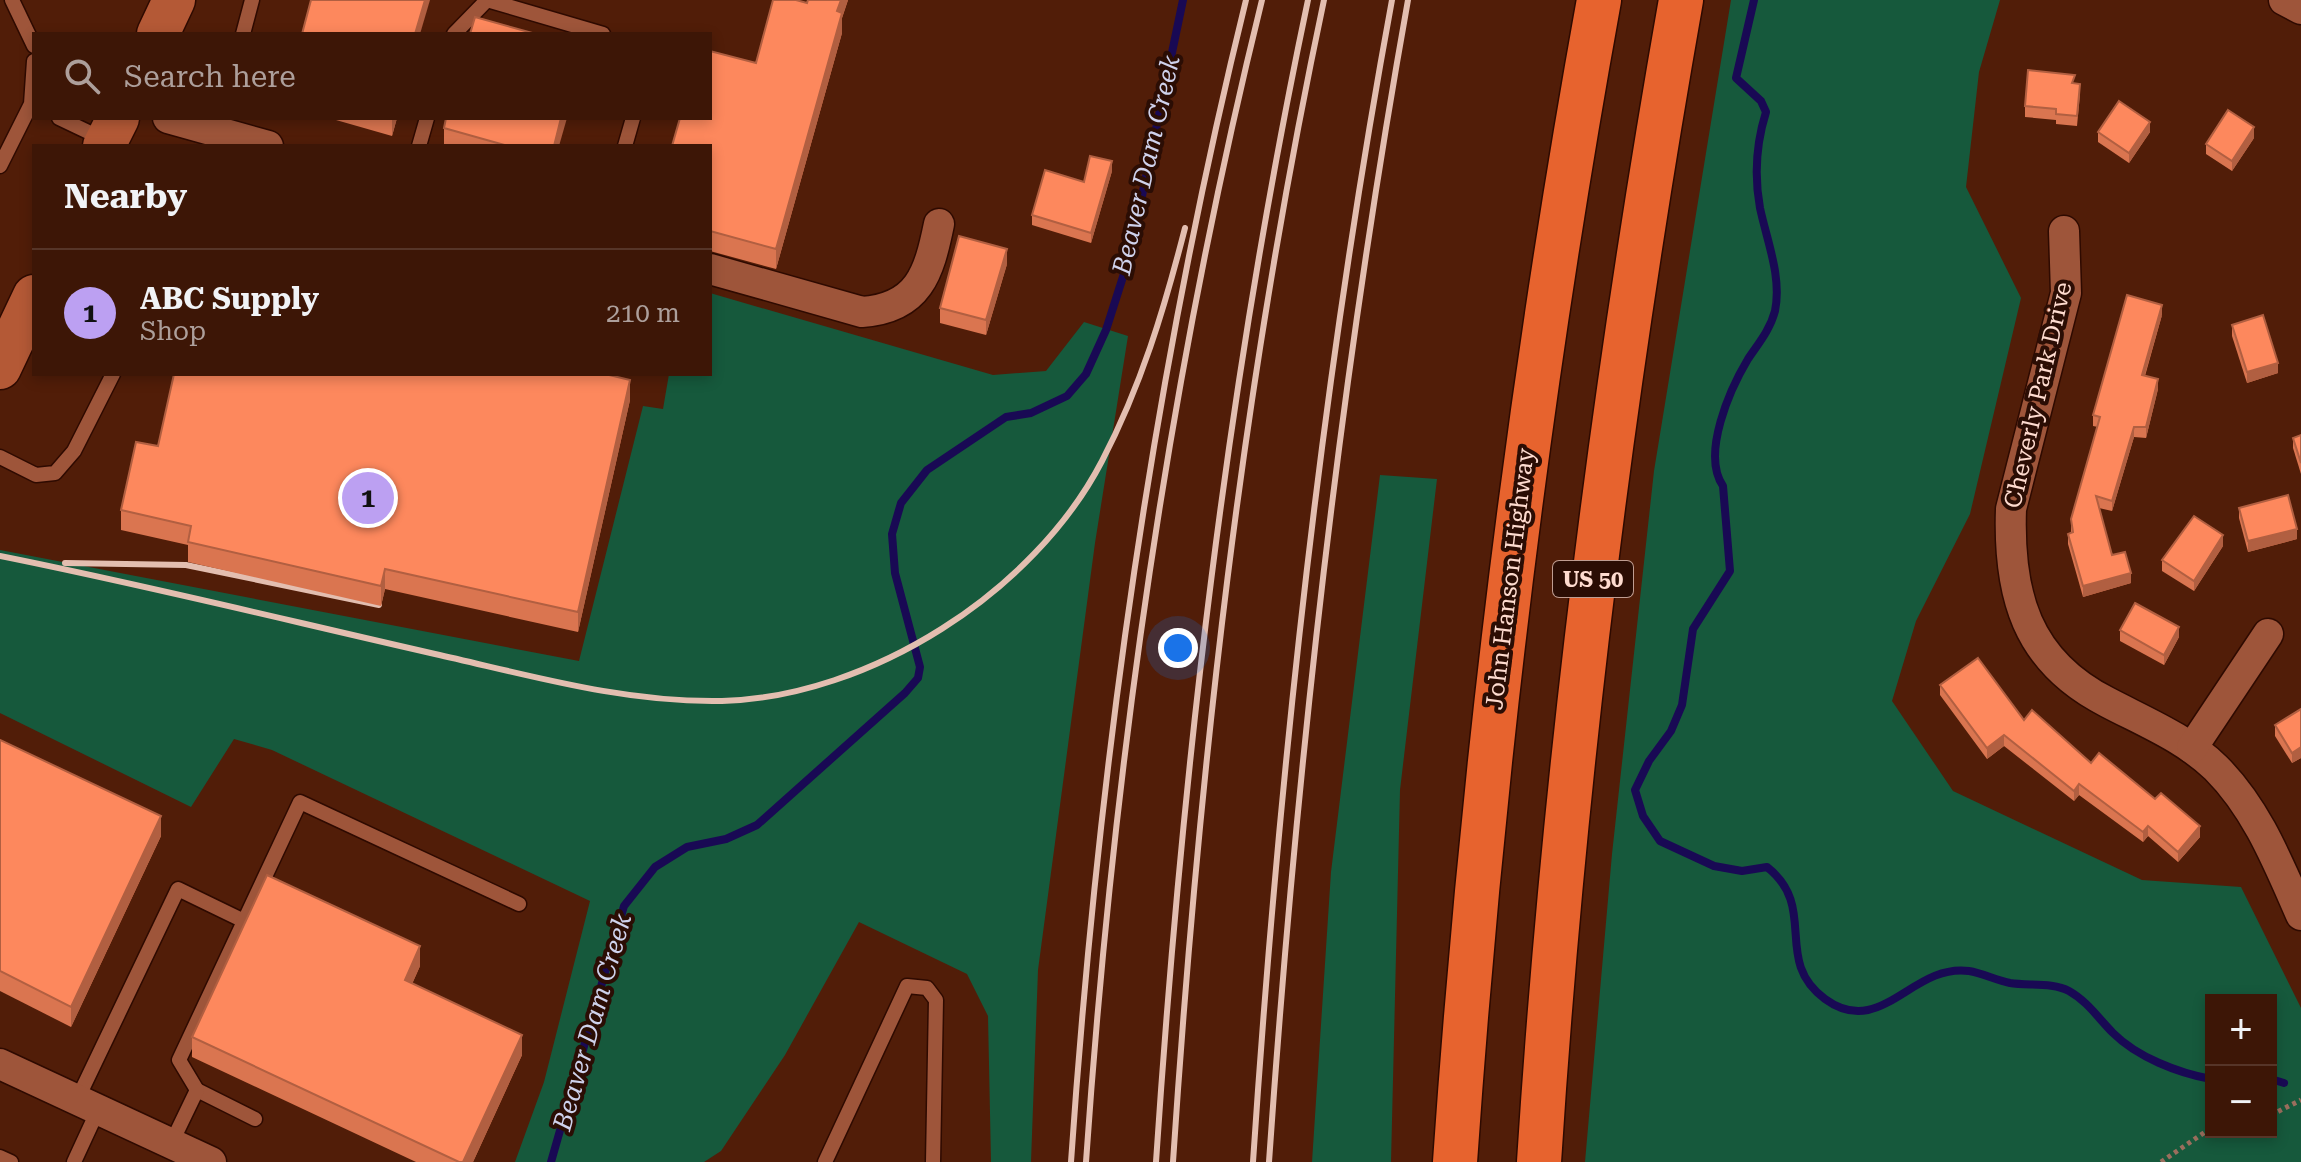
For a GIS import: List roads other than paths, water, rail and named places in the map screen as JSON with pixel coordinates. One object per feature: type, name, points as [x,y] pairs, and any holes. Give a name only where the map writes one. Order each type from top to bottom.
[{"type":"highway","name":"John Hanson Highway","points":[[1455,1162],[1476,892],[1501,644],[1550,278],[1599,0]]},
{"type":"highway","name":"US 50","points":[[1539,1162],[1568,795],[1586,631],[1626,341],[1681,0]]},
{"type":"street","points":[[159,32],[174,0]]},
{"type":"street","points":[[2284,0],[2301,9]]},
{"type":"street","points":[[184,120],[216,124],[263,144]]},
{"type":"street","points":[[712,270],[862,312],[880,311],[907,298],[921,281],[931,261],[939,224]]},
{"type":"street","name":"Cheverly Park Drive","points":[[2064,231],[2066,293],[2011,509],[2014,585],[2035,639],[2060,670],[2090,693],[2192,748],[2216,768],[2251,813],[2301,915]]},
{"type":"street","points":[[0,368],[32,300]]},
{"type":"street","points":[[2192,748],[2268,634]]},
{"type":"street","points":[[0,1064],[211,1162]]},
{"type":"lane","points":[[12,0],[32,42]]},
{"type":"lane","points":[[244,32],[252,0]]},
{"type":"lane","points":[[456,32],[487,0],[596,32]]},
{"type":"lane","points":[[0,166],[32,105]]},
{"type":"lane","points":[[64,120],[112,138]]},
{"type":"lane","points":[[420,144],[426,120]]},
{"type":"lane","points":[[626,144],[632,120]]},
{"type":"lane","points":[[0,457],[36,475],[55,473],[74,451],[112,376]]},
{"type":"lane","points":[[255,1119],[197,1090],[179,1060],[300,802],[519,904]]},
{"type":"lane","points":[[74,1162],[87,1105],[178,889],[244,921]]},
{"type":"lane","points":[[825,1162],[907,986],[927,988],[936,1000],[933,1162]]},
{"type":"lane","points":[[171,1144],[197,1090]]},
{"type":"lane","points":[[0,1157],[11,1162]]},
{"type":"waterway","name":"Beaver Dam Creek","points":[[551,1162],[624,906],[655,867],[687,847],[726,839],[757,825],[905,693],[918,678],[920,667],[895,573],[892,534],[901,503],[927,470],[1006,417],[1031,413],[1067,396],[1086,374],[1106,330],[1129,258],[1183,0]]},
{"type":"waterway","points":[[1754,0],[1736,78],[1761,101],[1766,112],[1758,148],[1757,184],[1773,259],[1777,298],[1773,318],[1741,372],[1720,422],[1715,457],[1723,486],[1730,571],[1693,629],[1682,705],[1671,731],[1649,761],[1635,790],[1643,816],[1660,841],[1714,866],[1742,871],[1767,867],[1791,899],[1797,951],[1809,984],[1825,999],[1845,1009],[1863,1011],[1880,1006],[1930,978],[1949,972],[1969,971],[2010,983],[2056,986],[2082,1000],[2123,1042],[2146,1057],[2205,1078]]},
{"type":"waterway","points":[[2277,1081],[2284,1083]]},
{"type":"railway","points":[[1071,1162],[1097,869],[1133,577],[1183,287],[1246,0]]},
{"type":"railway","points":[[1086,1162],[1112,869],[1149,577],[1199,287],[1262,0]]},
{"type":"railway","points":[[1156,1162],[1179,870],[1211,578],[1254,288],[1308,0]]},
{"type":"railway","points":[[1173,1162],[1196,869],[1228,578],[1269,289],[1324,0]]},
{"type":"railway","points":[[1253,1162],[1276,870],[1306,579],[1344,289],[1392,0]]},
{"type":"railway","points":[[1269,1162],[1292,870],[1323,579],[1361,289],[1408,0]]},
{"type":"railway","points":[[0,556],[613,693],[722,701],[778,695],[834,680],[889,658],[942,629],[991,593],[1035,553],[1072,509],[1102,461],[1140,376],[1185,228]]},
{"type":"railway","points":[[65,563],[186,565],[379,605]]},
{"type":"place","name":"ABC Supply","points":[[368,498]]}]
